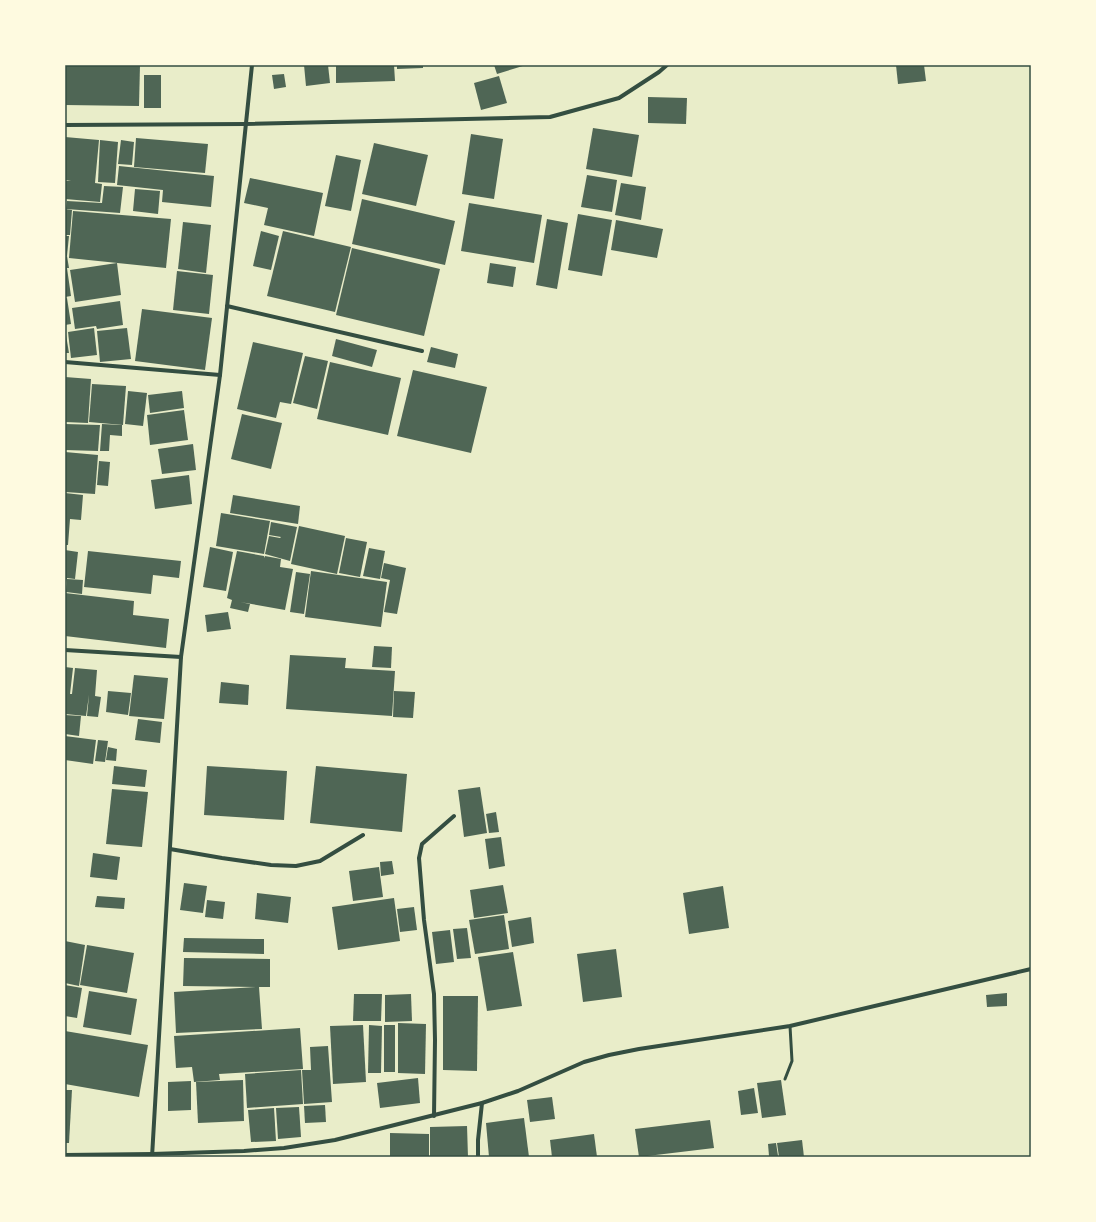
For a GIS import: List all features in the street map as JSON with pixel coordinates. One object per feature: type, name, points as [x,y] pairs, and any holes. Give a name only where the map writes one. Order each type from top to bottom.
[{"type":"street","points":[[152,1156],[181,657],[220,375],[252,65]]},
{"type":"street","points":[[65,125],[245,124],[550,117],[619,98],[659,72],[667,65]]},
{"type":"street","points":[[227,306],[422,351]]},
{"type":"street","points":[[65,362],[220,375]]},
{"type":"street","points":[[65,650],[181,657]]},
{"type":"street","points":[[434,1116],[436,1040],[434,994],[424,920],[419,858],[422,844],[454,816]]},
{"type":"street","points":[[170,849],[271,865],[296,866],[320,861],[363,835]]},
{"type":"street","points":[[65,1155],[152,1156],[284,1148],[335,1140],[482,1103],[518,1091],[584,1062],[609,1055],[790,1026],[1031,969]]},
{"type":"street","points":[[478,1157],[478,1140],[482,1103]]},
{"type":"lane","points":[[785,1079],[792,1061],[790,1026]]},
{"type":"building","points":[[65,65],[140,65],[139,106],[65,105]]},
{"type":"building","points":[[304,65],[328,65],[330,83],[306,86]]},
{"type":"building","points":[[336,65],[394,65],[395,81],[336,83]]},
{"type":"building","points":[[397,65],[423,65],[423,68],[397,69]]},
{"type":"building","points":[[494,65],[526,65],[497,74]]},
{"type":"building","points":[[896,65],[924,65],[926,81],[898,84]]},
{"type":"building","points":[[284,74],[286,87],[274,89],[272,75]]},
{"type":"building","points":[[144,75],[161,75],[161,108],[144,108]]},
{"type":"building","points":[[499,76],[507,103],[481,110],[474,83]]},
{"type":"building","points":[[648,97],[687,98],[686,124],[648,123]]},
{"type":"building","points":[[593,128],[639,135],[632,177],[586,169]]},
{"type":"building","points":[[471,134],[503,139],[494,199],[462,194]]},
{"type":"building","points":[[65,137],[99,140],[95,183],[102,184],[100,202],[65,199],[65,181],[71,181],[65,180]]},
{"type":"building","points":[[136,138],[208,144],[205,173],[134,167]]},
{"type":"building","points":[[100,140],[118,142],[115,183],[98,182]]},
{"type":"building","points":[[121,140],[134,142],[132,165],[118,164]]},
{"type":"building","points":[[374,143],[428,155],[416,206],[362,194]]},
{"type":"building","points":[[336,155],[361,160],[351,211],[325,206]]},
{"type":"building","points":[[119,166],[214,176],[211,207],[162,202],[163,190],[117,185]]},
{"type":"building","points":[[587,175],[617,180],[612,212],[581,207]]},
{"type":"building","points":[[250,178],[323,193],[314,236],[264,225],[268,208],[244,203]]},
{"type":"building","points":[[621,183],[646,187],[641,220],[615,215]]},
{"type":"building","points":[[104,186],[123,187],[120,213],[66,209],[67,201],[102,203]]},
{"type":"building","points":[[135,189],[160,191],[158,214],[133,211]]},
{"type":"building","points":[[362,199],[455,221],[445,265],[352,244]]},
{"type":"building","points":[[469,203],[542,215],[534,263],[461,251]]},
{"type":"building","points":[[65,209],[72,210],[70,235],[65,235]]},
{"type":"building","points":[[73,211],[171,219],[166,268],[69,258]]},
{"type":"building","points":[[578,214],[612,220],[602,276],[568,270]]},
{"type":"building","points":[[547,219],[568,223],[557,289],[536,285]]},
{"type":"building","points":[[616,220],[663,229],[657,258],[611,250]]},
{"type":"building","points":[[183,222],[211,225],[206,273],[178,269]]},
{"type":"building","points":[[261,231],[279,236],[271,270],[253,266]]},
{"type":"building","points":[[283,231],[351,247],[335,312],[267,296]]},
{"type":"building","points":[[65,236],[69,236],[67,256],[65,256]]},
{"type":"building","points":[[352,248],[440,269],[424,336],[336,315]]},
{"type":"building","points":[[67,256],[71,296],[65,297],[65,257]]},
{"type":"building","points":[[117,263],[121,295],[75,302],[70,270]]},
{"type":"building","points":[[490,263],[516,267],[513,287],[487,283]]},
{"type":"building","points":[[177,271],[213,275],[209,314],[173,310]]},
{"type":"building","points":[[67,298],[71,324],[65,325],[65,299]]},
{"type":"building","points":[[120,301],[123,325],[97,329],[96,326],[75,329],[72,308]]},
{"type":"building","points":[[142,309],[212,318],[205,370],[135,361]]},
{"type":"building","points":[[94,328],[97,355],[71,358],[68,332]]},
{"type":"building","points":[[127,328],[131,359],[100,362],[97,331]]},
{"type":"building","points":[[65,329],[69,353],[65,353]]},
{"type":"building","points":[[336,339],[377,350],[372,367],[332,356]]},
{"type":"building","points":[[253,342],[303,353],[291,404],[280,402],[276,418],[237,409]]},
{"type":"building","points":[[431,347],[458,354],[455,368],[427,362]]},
{"type":"building","points":[[305,356],[328,361],[317,409],[293,403]]},
{"type":"building","points":[[330,362],[401,378],[388,435],[317,419]]},
{"type":"building","points":[[413,370],[487,387],[471,453],[397,436]]},
{"type":"building","points":[[65,377],[91,379],[88,423],[65,422]]},
{"type":"building","points":[[92,384],[126,386],[123,425],[89,422]]},
{"type":"building","points":[[128,391],[147,393],[143,426],[125,424]]},
{"type":"building","points":[[182,391],[184,408],[150,413],[148,395]]},
{"type":"building","points":[[184,410],[188,440],[150,445],[147,415]]},
{"type":"building","points":[[242,414],[282,423],[271,469],[231,459]]},
{"type":"building","points":[[65,424],[100,425],[98,451],[65,450]]},
{"type":"building","points":[[102,424],[122,425],[122,436],[110,435],[109,451],[100,451]]},
{"type":"building","points":[[193,444],[196,470],[162,474],[158,449]]},
{"type":"building","points":[[65,452],[98,455],[95,494],[65,492]]},
{"type":"building","points":[[99,461],[110,462],[108,486],[97,485]]},
{"type":"building","points":[[189,475],[192,504],[155,509],[151,480]]},
{"type":"building","points":[[65,493],[83,495],[81,520],[70,519],[68,545],[65,545]]},
{"type":"building","points":[[233,495],[300,506],[298,524],[230,513]]},
{"type":"building","points":[[221,513],[270,521],[264,554],[216,546]]},
{"type":"building","points":[[271,522],[297,527],[290,561],[265,554],[269,536],[281,537],[269,535]]},
{"type":"building","points":[[299,526],[345,536],[337,574],[291,564]]},
{"type":"building","points":[[346,538],[367,542],[360,577],[339,573]]},
{"type":"building","points":[[210,547],[233,552],[226,591],[203,587]]},
{"type":"building","points":[[369,548],[385,551],[380,579],[363,576]]},
{"type":"building","points":[[65,550],[78,552],[75,579],[67,578],[66,583],[65,583]]},
{"type":"building","points":[[88,551],[181,561],[179,578],[153,575],[151,594],[84,587]]},
{"type":"building","points":[[237,551],[264,556],[264,558],[265,556],[281,559],[280,567],[293,569],[285,610],[240,602],[250,604],[248,612],[230,608],[232,600],[227,598]]},
{"type":"building","points":[[384,563],[406,568],[397,614],[384,612],[390,580],[381,578]]},
{"type":"building","points":[[311,571],[387,582],[381,627],[305,617]]},
{"type":"building","points":[[296,572],[310,574],[304,614],[290,612]]},
{"type":"building","points":[[67,579],[83,580],[82,594],[66,592]]},
{"type":"building","points":[[65,593],[134,601],[133,615],[169,619],[166,648],[65,636]]},
{"type":"building","points":[[228,612],[231,629],[207,632],[205,615]]},
{"type":"building","points":[[374,646],[392,647],[391,668],[372,667]]},
{"type":"building","points":[[290,655],[346,658],[345,668],[395,671],[392,716],[286,709]]},
{"type":"building","points":[[65,667],[73,668],[70,694],[72,694],[75,668],[97,670],[95,696],[101,697],[98,717],[87,716],[89,695],[86,716],[65,714]]},
{"type":"building","points":[[134,675],[168,678],[164,719],[129,716]]},
{"type":"building","points":[[221,682],[249,685],[248,705],[219,703]]},
{"type":"building","points":[[108,691],[131,693],[128,715],[106,712]]},
{"type":"building","points":[[394,691],[415,692],[413,718],[393,717]]},
{"type":"building","points":[[65,715],[81,716],[79,736],[65,734]]},
{"type":"building","points":[[138,719],[162,722],[160,743],[135,740]]},
{"type":"building","points":[[65,736],[96,740],[93,764],[65,760]]},
{"type":"building","points":[[98,740],[108,741],[105,762],[95,761]]},
{"type":"building","points":[[108,747],[117,749],[116,761],[106,760]]},
{"type":"building","points":[[114,766],[147,770],[145,787],[112,784]]},
{"type":"building","points":[[207,766],[287,771],[284,820],[204,815]]},
{"type":"building","points":[[316,766],[407,774],[402,832],[310,823]]},
{"type":"building","points":[[480,787],[487,833],[464,837],[458,790]]},
{"type":"building","points":[[112,789],[148,792],[142,847],[106,844]]},
{"type":"building","points":[[496,812],[499,832],[489,833],[486,814]]},
{"type":"building","points":[[501,837],[505,866],[489,869],[485,839]]},
{"type":"building","points":[[93,853],[120,857],[117,880],[90,877]]},
{"type":"building","points":[[392,861],[394,874],[381,876],[380,862]]},
{"type":"building","points":[[379,867],[383,897],[353,901],[349,871]]},
{"type":"building","points":[[184,883],[207,886],[203,913],[180,910]]},
{"type":"building","points":[[503,885],[508,913],[474,918],[470,890]]},
{"type":"building","points":[[723,886],[729,928],[689,934],[683,893]]},
{"type":"building","points":[[257,893],[291,897],[288,923],[255,919]]},
{"type":"building","points":[[97,896],[125,898],[124,909],[95,907]]},
{"type":"building","points":[[394,898],[400,941],[338,950],[332,907]]},
{"type":"building","points":[[207,900],[225,902],[223,919],[205,917]]},
{"type":"building","points":[[414,907],[417,930],[400,932],[397,909]]},
{"type":"building","points":[[504,915],[509,949],[475,954],[469,920]]},
{"type":"building","points":[[531,917],[534,943],[512,947],[508,921]]},
{"type":"building","points":[[467,928],[471,958],[457,959],[453,929]]},
{"type":"building","points":[[450,930],[454,962],[436,964],[432,932]]},
{"type":"building","points":[[184,938],[264,939],[264,954],[183,952]]},
{"type":"building","points":[[65,941],[85,945],[79,986],[65,983]]},
{"type":"building","points":[[87,945],[134,953],[127,993],[80,985]]},
{"type":"building","points":[[616,949],[622,997],[583,1002],[577,954]]},
{"type":"building","points":[[513,952],[522,1006],[487,1011],[478,957]]},
{"type":"building","points":[[184,958],[270,959],[270,987],[259,987],[262,1029],[176,1033],[174,992],[256,987],[183,986]]},
{"type":"building","points":[[65,985],[82,988],[77,1018],[65,1016]]},
{"type":"building","points":[[89,991],[137,999],[131,1035],[83,1027]]},
{"type":"building","points":[[1007,993],[1007,1006],[987,1007],[986,995]]},
{"type":"building","points":[[354,994],[382,994],[381,1021],[353,1021]]},
{"type":"building","points":[[411,994],[412,1021],[385,1022],[385,995]]},
{"type":"building","points":[[443,996],[478,996],[477,1071],[443,1070]]},
{"type":"building","points":[[398,1023],[426,1024],[425,1074],[398,1073]]},
{"type":"building","points":[[363,1025],[366,1082],[333,1084],[330,1026]]},
{"type":"building","points":[[369,1025],[382,1026],[381,1073],[368,1073]]},
{"type":"building","points":[[384,1025],[395,1025],[395,1072],[384,1072]]},
{"type":"building","points":[[300,1028],[303,1069],[219,1074],[220,1080],[194,1082],[192,1067],[176,1068],[174,1036]]},
{"type":"building","points":[[65,1031],[148,1045],[139,1097],[65,1084]]},
{"type":"building","points":[[328,1046],[332,1102],[304,1104],[302,1070],[311,1070],[310,1047]]},
{"type":"building","points":[[301,1070],[303,1104],[247,1108],[245,1074]]},
{"type":"building","points":[[418,1078],[420,1103],[380,1108],[377,1083]]},
{"type":"building","points":[[243,1080],[244,1121],[198,1123],[196,1082]]},
{"type":"building","points":[[781,1080],[786,1115],[762,1118],[757,1083]]},
{"type":"building","points":[[191,1081],[191,1110],[168,1111],[168,1082]]},
{"type":"building","points":[[754,1088],[758,1113],[741,1115],[738,1091]]},
{"type":"building","points":[[65,1090],[72,1090],[69,1143],[65,1143]]},
{"type":"building","points":[[552,1097],[555,1119],[530,1122],[527,1100]]},
{"type":"building","points":[[325,1105],[326,1122],[305,1123],[304,1106]]},
{"type":"building","points":[[299,1107],[301,1137],[278,1139],[276,1108]]},
{"type":"building","points":[[274,1108],[276,1141],[251,1142],[248,1110]]},
{"type":"building","points":[[524,1118],[529,1157],[489,1157],[486,1123]]},
{"type":"building","points":[[710,1120],[714,1148],[639,1157],[635,1129]]},
{"type":"building","points":[[467,1126],[468,1157],[430,1157],[430,1127]]},
{"type":"building","points":[[390,1133],[429,1134],[429,1157],[390,1157]]},
{"type":"building","points":[[594,1134],[597,1157],[552,1157],[550,1140]]},
{"type":"building","points":[[802,1140],[804,1157],[779,1157],[777,1143]]},
{"type":"building","points":[[776,1143],[778,1156],[769,1156],[768,1144]]}]
